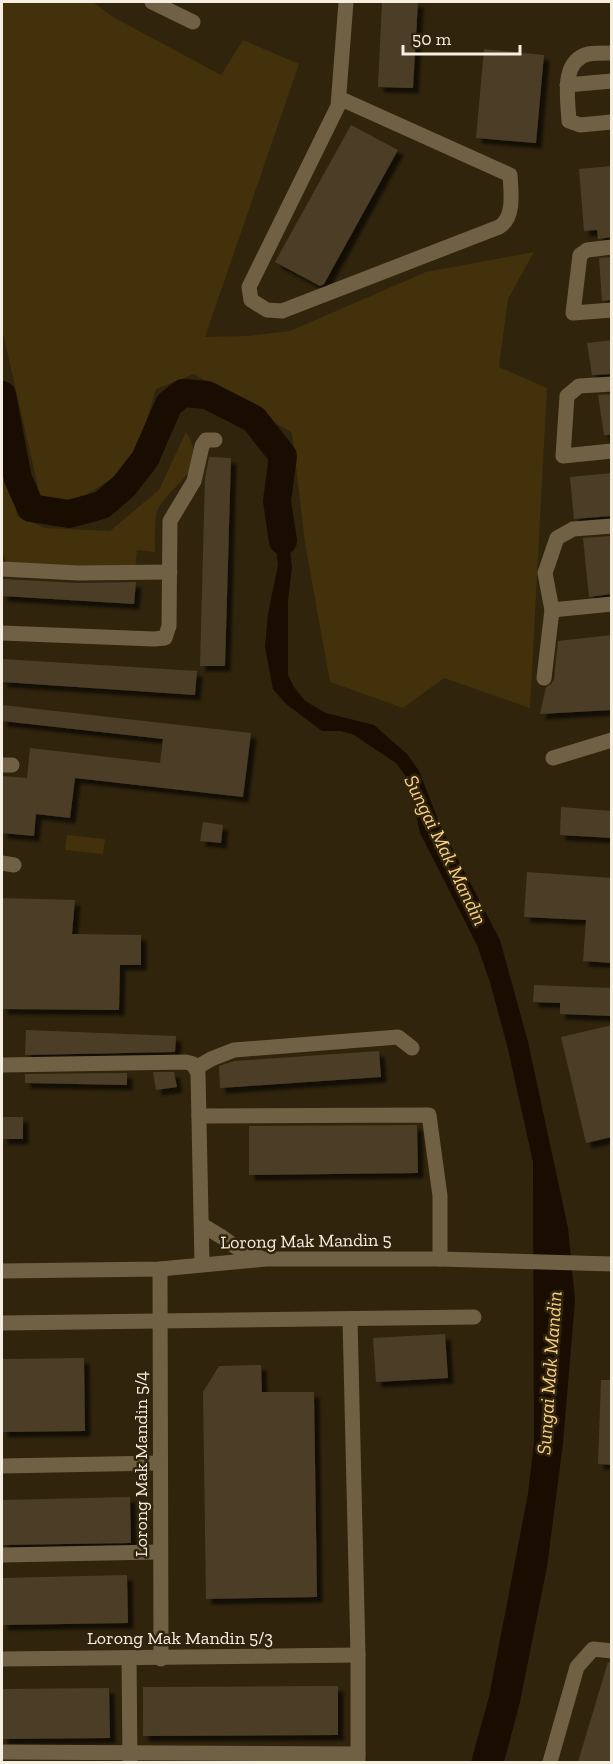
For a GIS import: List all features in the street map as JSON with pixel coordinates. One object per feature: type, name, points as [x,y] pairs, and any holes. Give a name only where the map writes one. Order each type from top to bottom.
[{"type":"street","points":[[152,2],[193,22]]},
{"type":"street","points":[[339,98],[510,175],[509,216],[506,223],[499,227],[360,282],[282,311],[267,310],[251,300],[249,287],[338,106],[346,2]]},
{"type":"street","points":[[612,53],[586,54],[575,62],[567,85],[569,121],[580,125],[612,122]]},
{"type":"street","points":[[567,85],[612,81]]},
{"type":"street","points":[[612,247],[586,250],[580,255],[573,313],[612,310]]},
{"type":"street","points":[[612,384],[579,386],[567,396],[563,456],[612,451]]},
{"type":"street","points":[[2,633],[165,638],[170,626],[170,521],[194,481],[202,446],[206,440],[214,440]]},
{"type":"street","points":[[543,678],[552,610],[545,573],[557,538],[573,529],[612,526]]},
{"type":"street","points":[[2,569],[78,573],[170,572]]},
{"type":"street","points":[[552,610],[612,604]]},
{"type":"street","points":[[553,758],[612,740]]},
{"type":"street","points":[[196,1068],[234,1050],[398,1037],[412,1048]]},
{"type":"street","points":[[2,1065],[186,1062],[193,1064],[198,1073],[202,1264]]},
{"type":"street","points":[[199,1116],[429,1115],[440,1196],[440,1259]]},
{"type":"street","points":[[202,1225],[244,1253],[266,1259]]},
{"type":"street","name":"Lorong Mak Mandin 5","points":[[2,1271],[160,1269],[266,1259],[511,1260],[612,1264]]},
{"type":"street","name":"Lorong Mak Mandin 5/4","points":[[160,1269],[161,1659]]},
{"type":"street","points":[[2,1323],[474,1317]]},
{"type":"street","points":[[2,1752],[130,1757],[358,1758],[358,1655],[350,1319]]},
{"type":"street","points":[[2,1466],[159,1463]]},
{"type":"street","points":[[2,1556],[159,1552]]},
{"type":"street","points":[[550,1762],[577,1667],[593,1649],[612,1651]]},
{"type":"street","name":"Lorong Mak Mandin 5/3","points":[[2,1659],[358,1655]]},
{"type":"street","points":[[129,1658],[130,1757]]},
{"type":"shaded area","points":[[2,2],[93,2],[113,17],[221,75],[243,40],[299,64],[205,337],[248,336],[290,331],[426,272],[534,252],[508,299],[499,367],[547,388],[530,708],[444,678],[403,708],[330,682],[305,543],[292,433],[194,374],[156,389],[133,466],[74,502],[40,496],[2,329]]},
{"type":"shaded area","points":[[186,432],[194,457],[192,466],[158,509],[155,523],[155,552],[137,550],[135,570],[9,566],[2,552],[2,475],[10,472],[17,516],[45,528],[110,531],[159,490]]},
{"type":"shaded area","points":[[67,835],[105,839],[103,854],[65,850]]},
{"type":"water","points":[[277,501],[286,519],[292,567],[288,600],[288,675],[305,701],[326,713],[374,725],[407,754],[419,771],[440,825],[500,940],[528,1042],[568,1228],[575,1300],[563,1443],[547,1567],[520,1702],[504,1762],[471,1762],[489,1697],[528,1494],[534,1442],[533,1162],[508,1049],[490,982],[477,945],[420,833],[405,775],[396,763],[354,735],[341,731],[322,731],[285,703],[273,689],[265,647],[268,614],[278,565],[273,520]]},
{"type":"building","points":[[382,2],[418,2],[413,88],[378,87]]},
{"type":"building","points":[[484,49],[544,55],[536,143],[476,138]]},
{"type":"building","points":[[351,125],[398,150],[324,284],[320,286],[275,262]]},
{"type":"building","points":[[612,166],[612,237],[598,239],[597,230],[584,231],[579,169]]},
{"type":"building","points":[[612,257],[612,300],[602,301],[599,258]]},
{"type":"building","points":[[612,340],[612,374],[592,375],[587,343]]},
{"type":"building","points":[[612,394],[612,435],[604,435],[598,395]]},
{"type":"building","points":[[209,457],[231,458],[225,666],[200,666],[205,478]]},
{"type":"building","points":[[612,473],[612,516],[574,519],[570,477]]},
{"type":"building","points":[[612,536],[612,594],[589,597],[583,538]]},
{"type":"building","points":[[2,579],[78,583],[136,582],[134,604],[2,596]]},
{"type":"building","points":[[612,635],[612,710],[540,714],[546,687],[554,680],[558,641]]},
{"type":"building","points":[[2,659],[197,671],[195,695],[2,682]]},
{"type":"building","points":[[2,705],[251,733],[243,797],[75,778],[70,818],[36,814],[34,836],[2,833],[2,776],[27,778],[30,748],[160,763],[163,739],[2,721]]},
{"type":"building","points":[[561,807],[612,811],[612,838],[560,835]]},
{"type":"building","points":[[203,822],[223,825],[221,843],[200,841]]},
{"type":"building","points":[[527,872],[612,878],[612,963],[583,961],[586,920],[524,917]]},
{"type":"building","points":[[2,898],[75,900],[72,934],[141,935],[141,965],[120,965],[119,1010],[2,1009]]},
{"type":"building","points":[[534,985],[612,988],[612,1016],[560,1014],[560,1003],[533,1002]]},
{"type":"building","points":[[612,1025],[612,1137],[586,1143],[561,1037]]},
{"type":"building","points":[[26,1030],[176,1036],[175,1052],[25,1055]]},
{"type":"building","points":[[379,1051],[381,1077],[220,1088],[219,1066],[234,1061]]},
{"type":"building","points":[[153,1072],[174,1072],[177,1087],[156,1090]]},
{"type":"building","points":[[127,1073],[127,1085],[25,1083],[25,1074]]},
{"type":"building","points":[[2,1117],[23,1117],[23,1139],[2,1139]]},
{"type":"building","points":[[417,1125],[418,1173],[249,1175],[249,1126]]},
{"type":"building","points":[[445,1334],[448,1378],[376,1382],[373,1338]]},
{"type":"building","points":[[84,1358],[85,1431],[2,1432],[2,1359]]},
{"type":"building","points":[[261,1365],[262,1392],[314,1392],[317,1597],[206,1599],[203,1392],[219,1366]]},
{"type":"building","points":[[601,1380],[612,1380],[612,1465],[598,1464]]},
{"type":"building","points":[[130,1497],[131,1543],[2,1545],[2,1500]]},
{"type":"building","points":[[127,1575],[128,1623],[2,1625],[2,1578]]},
{"type":"building","points":[[608,1662],[612,1663],[612,1762],[578,1762]]},
{"type":"building","points":[[338,1686],[338,1735],[143,1736],[143,1687]]},
{"type":"building","points":[[109,1688],[110,1738],[2,1739],[2,1689]]},
{"type":"waterway","name":"Sungai Mak Mandin","points":[[2,395],[18,479],[31,508],[69,514],[102,505],[124,486],[145,459],[169,404],[183,393],[207,395],[254,419],[283,456],[277,501],[283,541]]}]
